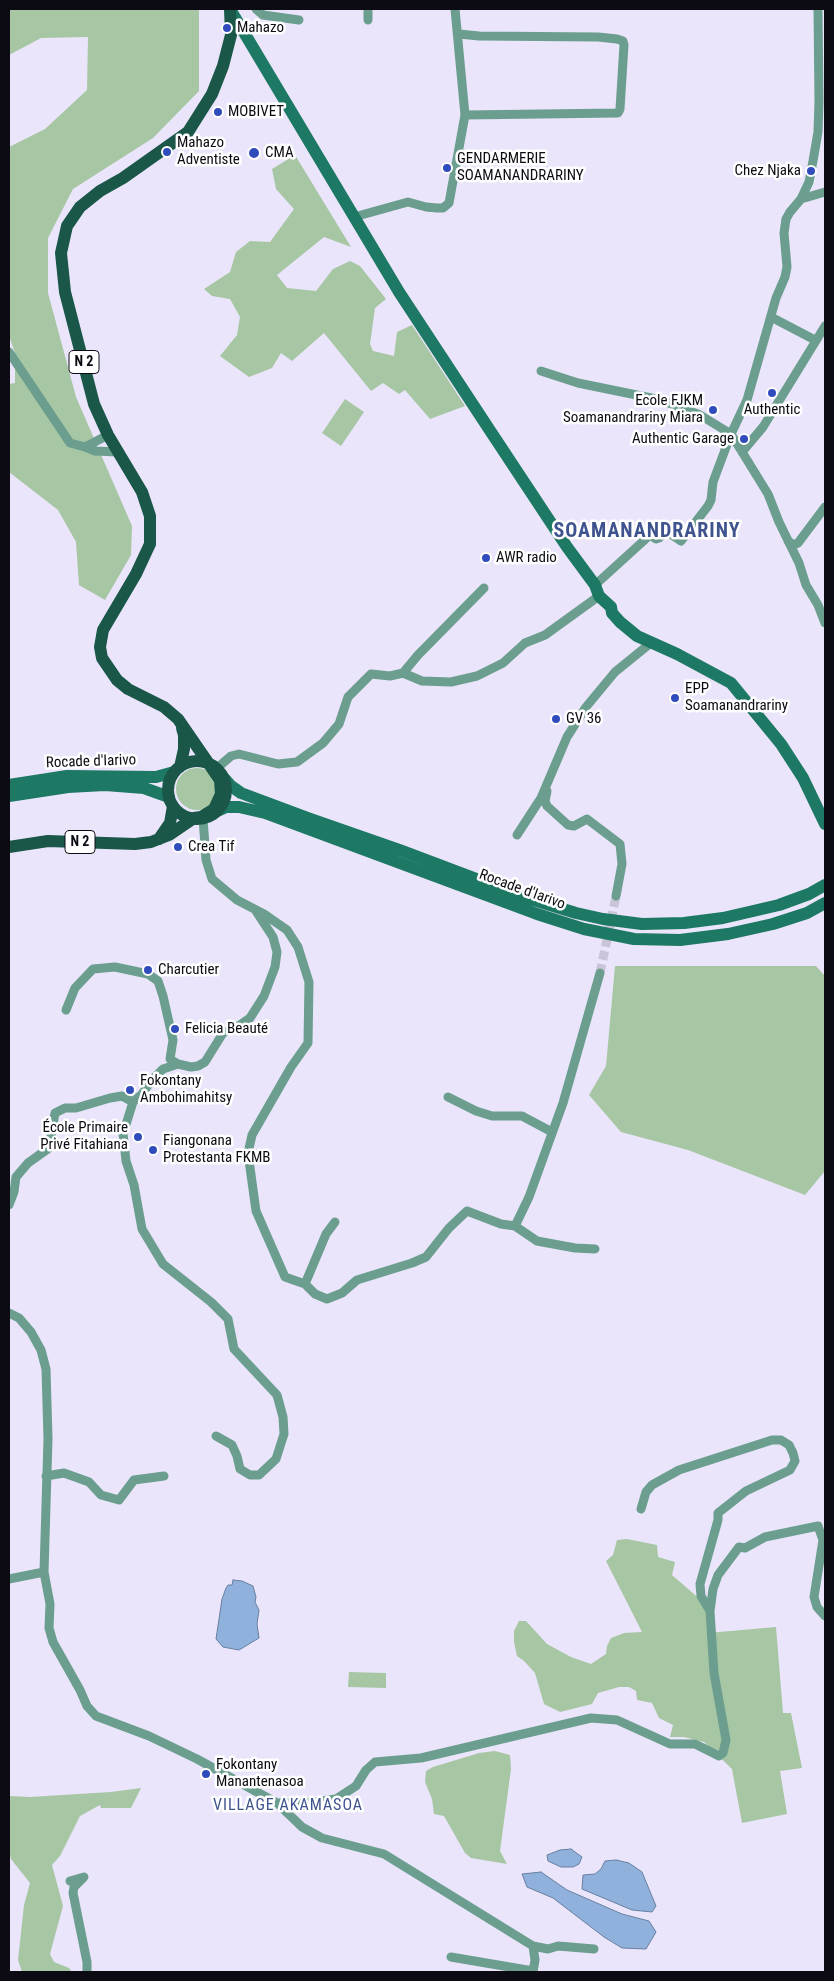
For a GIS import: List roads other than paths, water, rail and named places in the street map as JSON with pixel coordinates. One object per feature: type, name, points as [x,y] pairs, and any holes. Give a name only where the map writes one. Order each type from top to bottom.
[{"type":"main road","points":[[230,9],[399,292],[567,546],[611,607],[612,613],[638,636],[731,683],[781,744],[803,778],[825,824]]},
{"type":"main road","name":"N 2","points":[[9,847],[48,841],[135,844],[158,839],[214,809],[221,794],[220,780],[216,769],[173,714],[117,680],[108,670],[102,658],[100,647],[103,630],[136,574],[150,544],[150,516],[142,492],[117,452],[94,404],[65,292],[61,253],[67,226],[80,207],[100,191],[123,178],[188,132],[212,94],[223,66],[232,35],[230,9]]},
{"type":"main road","points":[[158,839],[170,823],[171,801],[169,783],[177,769],[184,749],[184,735],[180,723]]},
{"type":"main road","points":[[177,769],[188,762],[198,761],[216,769],[226,790],[223,802],[215,812]]},
{"type":"main road","name":"Rocade d'Iarivo","points":[[9,785],[67,776],[156,776],[177,769]]},
{"type":"main road","name":"Rocade d'Iarivo","points":[[216,769],[231,786],[241,793],[527,898],[602,919],[642,924],[684,923],[723,918],[779,905],[825,885]]},
{"type":"main road","name":"Rocade d'Iarivo","points":[[9,796],[68,786],[105,785],[144,788],[171,801]]},
{"type":"main road","points":[[171,801],[186,816],[198,818]]},
{"type":"main road","name":"Rocade d'Iarivo","points":[[215,812],[226,807],[239,806],[265,813],[537,914],[584,929],[634,939],[680,940],[728,934],[773,924],[807,913],[825,903]]},
{"type":"main road","name":"N 2","points":[[198,818],[215,812]]},
{"type":"street","points":[[256,9],[263,15],[299,20]]},
{"type":"street","points":[[368,9],[368,20]]},
{"type":"street","points":[[354,217],[408,202],[426,207],[443,208],[447,206],[452,191],[465,115],[456,9]]},
{"type":"street","points":[[216,769],[231,756],[239,754],[278,764],[297,762],[324,743],[339,724],[348,697],[371,674],[390,676],[403,673],[422,681],[451,682],[477,676],[503,663],[525,643],[545,635],[597,590],[650,536],[659,538],[666,531],[681,541],[686,537],[708,506],[713,482],[731,434],[747,400],[776,298],[785,277],[787,267],[784,245],[786,219],[801,200],[809,182],[822,120],[818,9]]},
{"type":"street","points":[[459,34],[479,36],[598,37],[617,39],[623,41],[624,45],[620,109],[618,113],[465,115]]},
{"type":"street","points":[[801,200],[825,192]]},
{"type":"street","points":[[771,317],[815,340]]},
{"type":"street","points":[[742,452],[763,427],[825,326]]},
{"type":"street","points":[[9,352],[70,443],[95,451],[117,452]]},
{"type":"street","points":[[541,371],[578,383],[661,400],[700,415],[731,434],[768,494],[825,623]]},
{"type":"street","points":[[85,447],[108,435]]},
{"type":"street","points":[[788,541],[794,545],[798,543],[825,506]]},
{"type":"street","points":[[403,673],[418,655],[484,588]]},
{"type":"street","points":[[517,835],[542,798],[567,736],[586,707],[615,672],[652,642]]},
{"type":"street","points":[[548,784],[546,804],[568,825],[574,826],[587,819],[620,844],[622,864],[616,896]]},
{"type":"street","points":[[198,818],[206,860],[212,878],[237,900],[287,930],[298,947],[310,982],[308,1043],[290,1067],[252,1135],[248,1153],[256,1211],[285,1277],[305,1284],[315,1294],[326,1300],[342,1293],[357,1280],[426,1257],[449,1228],[467,1210],[501,1224],[515,1226],[537,1241],[595,1250]]},
{"type":"street","points":[[66,1010],[75,988],[93,969],[115,967],[148,974],[158,981],[173,1040],[170,1059],[178,1064],[191,1067],[204,1062],[224,1033],[250,1018],[264,996],[275,967],[277,952],[273,936],[256,910]]},
{"type":"street","points":[[515,1226],[529,1197],[574,1068],[600,973]]},
{"type":"street","points":[[178,1064],[163,1069],[142,1094],[132,1102],[123,1134],[126,1161],[134,1185],[142,1229],[163,1264],[211,1302],[228,1319],[234,1348],[277,1395],[283,1418],[284,1434],[276,1459],[258,1475],[250,1475],[240,1469],[232,1446],[216,1436]]},
{"type":"street","points":[[9,1205],[14,1192],[16,1177],[28,1163],[49,1148],[56,1113],[65,1108],[76,1108],[122,1096],[132,1102]]},
{"type":"street","points":[[448,1097],[476,1111],[492,1116],[522,1116],[552,1132]]},
{"type":"street","points":[[305,1284],[326,1234],[335,1222]]},
{"type":"street","points":[[9,1313],[19,1318],[31,1332],[41,1350],[46,1369],[48,1439],[44,1572],[50,1604],[49,1628],[53,1642],[87,1706],[96,1716],[149,1736],[197,1759],[277,1803],[302,1827],[322,1838],[384,1854],[533,1946],[548,1948],[558,1946],[594,1948]]},
{"type":"street","points":[[641,1509],[646,1492],[652,1485],[679,1470],[772,1440],[781,1440],[789,1445],[795,1462],[790,1470],[746,1491],[718,1513],[718,1520],[700,1584],[701,1596],[710,1611]]},
{"type":"street","points":[[46,1476],[64,1473],[89,1482],[101,1495],[119,1500],[134,1480],[164,1476]]},
{"type":"street","points":[[277,1803],[336,1800],[356,1786],[366,1770],[376,1762],[421,1758],[591,1718],[617,1720],[670,1744],[696,1744],[719,1756],[723,1753],[726,1740],[714,1673],[710,1611],[713,1589],[718,1574],[739,1547],[745,1548],[765,1537],[818,1526],[822,1540],[814,1597],[817,1607],[825,1616]]},
{"type":"street","points":[[9,1579],[44,1572]]},
{"type":"street","points":[[70,1881],[84,1877],[74,1887],[73,1893],[87,1962],[87,1972]]},
{"type":"street","points":[[451,1957],[533,1971],[533,1946]]},
{"type":"water","points":[[233,1580],[242,1581],[253,1586],[256,1597],[255,1602],[259,1610],[257,1624],[259,1638],[239,1650],[223,1647],[216,1639],[222,1599],[226,1588],[228,1585],[232,1585]]},
{"type":"water","points":[[571,1849],[582,1857],[579,1864],[573,1867],[561,1867],[548,1861],[547,1855],[560,1850]]},
{"type":"water","points":[[616,1860],[629,1863],[642,1872],[656,1906],[652,1912],[632,1910],[582,1889],[583,1875],[595,1874],[601,1869],[605,1861]]},
{"type":"water","points":[[541,1872],[567,1890],[622,1914],[649,1921],[656,1932],[646,1949],[622,1948],[604,1937],[553,1898],[527,1887],[522,1874]]},
{"type":"tunnel","points":[[600,973],[616,896]]},
{"type":"place","name":"Mahazo","points":[[227,28]]},
{"type":"place","name":"MOBIVET","points":[[218,112]]},
{"type":"place","name":"Mahazo Adventiste","points":[[167,152]]},
{"type":"place","name":"CMA","points":[[254,153]]},
{"type":"place","name":"GENDARMERIE SOAMANANDRARINY","points":[[447,168]]},
{"type":"place","name":"Chez Njaka","points":[[811,171]]},
{"type":"place","name":"Authentic","points":[[772,393]]},
{"type":"place","name":"Ecole FJKM Soamanandrariny Miara","points":[[713,410]]},
{"type":"place","name":"Authentic Garage","points":[[744,439]]},
{"type":"place","name":"AWR radio","points":[[486,558]]},
{"type":"place","name":"EPP Soamanandrariny","points":[[675,698]]},
{"type":"place","name":"GV 36","points":[[556,719]]},
{"type":"place","name":"Crea Tif","points":[[178,847]]},
{"type":"place","name":"Charcutier","points":[[148,970]]},
{"type":"place","name":"Felicia Beauté","points":[[175,1029]]},
{"type":"place","name":"Fokontany Ambohimahitsy","points":[[130,1090]]},
{"type":"place","name":"École Primaire Privé Fitahiana","points":[[138,1137]]},
{"type":"place","name":"Fiangonana Protestanta FKMB","points":[[153,1150]]},
{"type":"place","name":"Fokontany Manantenasoa","points":[[206,1774]]},
{"type":"district","name":"SOAMANANDRARINY","points":[[647,532]]},
{"type":"district","name":"VILLAGE AKAMASOA","points":[[288,1806]]}]
